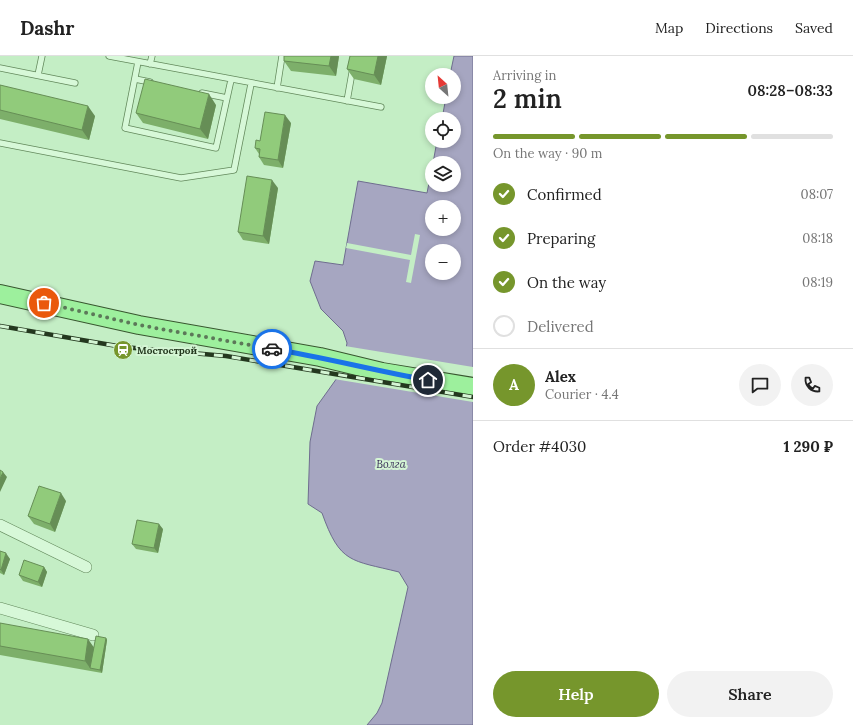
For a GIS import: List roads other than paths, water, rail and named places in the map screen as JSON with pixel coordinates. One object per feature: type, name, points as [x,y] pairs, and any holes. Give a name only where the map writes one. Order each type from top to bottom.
[{"type":"main road","points":[[0,283],[59,306]]},
{"type":"main road","points":[[0,294],[139,325],[228,342],[320,357],[382,372],[473,387]]},
{"type":"main road","points":[[320,357],[384,362],[473,376]]},
{"type":"street","points":[[0,525],[86,567]]},
{"type":"street","points":[[0,608],[93,635]]},
{"type":"lane","points":[[38,75],[42,56]]},
{"type":"lane","points":[[109,56],[251,84],[381,107]]},
{"type":"lane","points":[[150,64],[152,56]]},
{"type":"lane","points":[[277,88],[282,56]]},
{"type":"lane","points":[[347,101],[354,56]]},
{"type":"lane","points":[[138,62],[125,128],[216,148],[231,80]]},
{"type":"lane","points":[[0,68],[75,83]]},
{"type":"lane","points":[[135,79],[158,84]]},
{"type":"lane","points":[[0,143],[181,178],[234,170],[251,84]]},
{"type":"lane","points":[[196,92],[227,98]]},
{"type":"water","name":"Волга","points":[[454,56],[473,56],[473,725],[367,725],[377,713],[382,703],[408,587],[399,572],[358,562],[349,557],[335,542],[322,513],[308,504],[310,442],[317,406],[342,371],[347,343],[343,331],[321,309],[310,281],[315,261],[343,265],[358,181],[427,193],[461,192],[461,156],[434,156],[436,148],[461,148],[461,112],[443,112],[445,104],[461,104],[461,68],[451,68]]},
{"type":"railway","points":[[0,326],[123,347],[226,356],[473,397]]},
{"type":"place","name":"Мостострой","points":[[123,350]]}]
